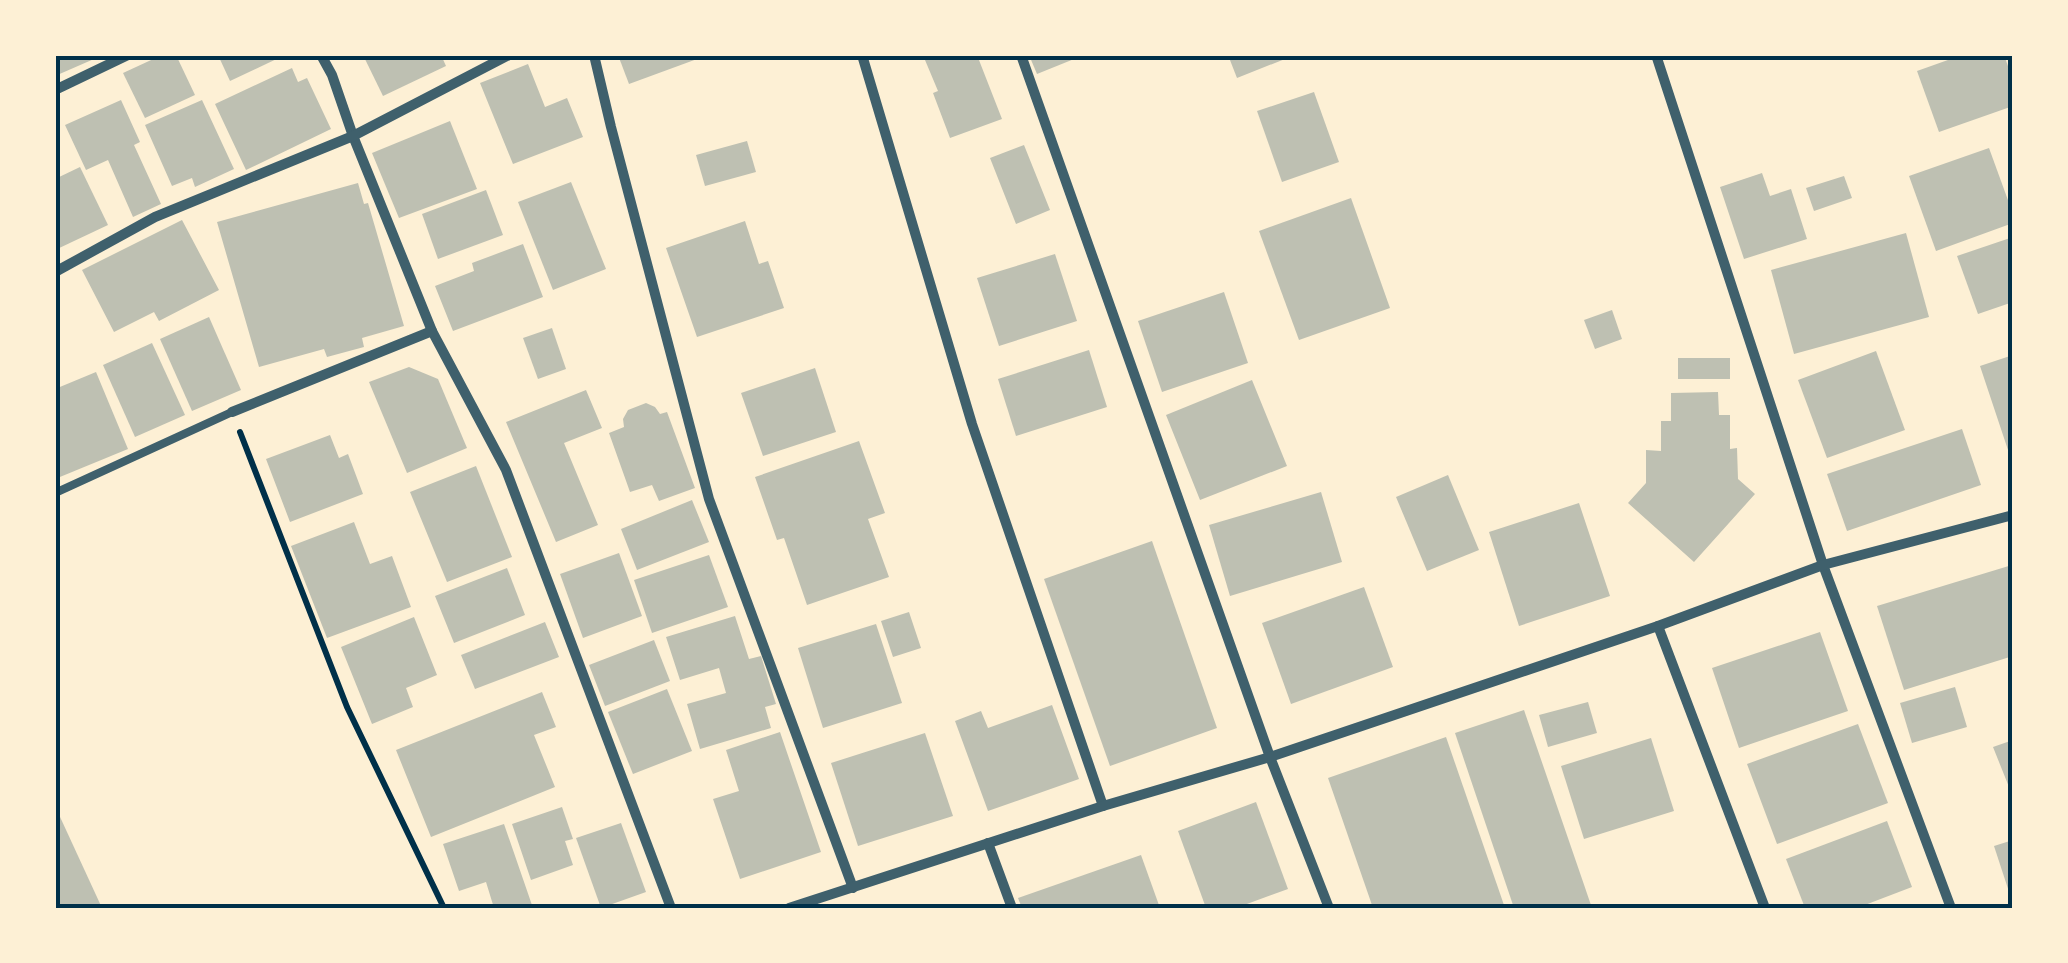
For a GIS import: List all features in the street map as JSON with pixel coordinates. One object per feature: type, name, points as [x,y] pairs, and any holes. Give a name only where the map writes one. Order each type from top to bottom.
[{"type":"street","points":[[55,90],[128,55]]},
{"type":"street","points":[[322,55],[432,331],[506,470],[671,908]]},
{"type":"street","points":[[55,272],[155,217],[353,136],[509,55]]},
{"type":"street","points":[[594,55],[709,499],[853,888]]},
{"type":"street","points":[[862,55],[972,424],[1103,806]]},
{"type":"street","points":[[1021,55],[1270,757],[1329,908]]},
{"type":"street","points":[[1656,55],[1823,565],[1951,908]]},
{"type":"street","points":[[232,412],[432,331]]},
{"type":"street","points":[[789,908],[1103,806],[1270,757],[1658,626],[1823,565],[2013,515]]},
{"type":"street","points":[[1658,626],[1765,908]]},
{"type":"street","points":[[988,843],[1012,908]]},
{"type":"lane","points":[[55,493],[232,412]]},
{"type":"path","points":[[232,412],[346,708],[444,908]]},
{"type":"building","points":[[55,55],[92,55],[94,59],[55,76]]},
{"type":"building","points":[[162,55],[176,55],[195,95],[145,118],[123,73]]},
{"type":"building","points":[[218,55],[285,55],[230,81]]},
{"type":"building","points":[[363,55],[441,55],[446,66],[383,96]]},
{"type":"building","points":[[618,55],[708,55],[629,84]]},
{"type":"building","points":[[938,55],[977,55],[1002,119],[950,138],[925,60]]},
{"type":"building","points":[[1029,55],[1084,55],[1037,74]]},
{"type":"building","points":[[1228,55],[1295,55],[1237,78]]},
{"type":"building","points":[[1962,55],[2004,55],[2013,80],[2013,106],[1939,132],[1917,71]]},
{"type":"building","points":[[528,64],[545,107],[567,98],[583,137],[513,164],[480,83]]},
{"type":"building","points":[[292,68],[298,82],[307,78],[331,129],[246,170],[215,104]]},
{"type":"building","points":[[1314,92],[1339,162],[1282,182],[1257,111]]},
{"type":"building","points":[[121,100],[140,142],[134,145],[161,204],[133,217],[108,160],[86,170],[65,125]]},
{"type":"building","points":[[202,100],[234,169],[195,187],[192,178],[172,186],[145,125]]},
{"type":"building","points":[[450,121],[477,189],[399,218],[372,153]]},
{"type":"building","points":[[747,141],[756,172],[705,186],[696,155]]},
{"type":"building","points":[[1024,145],[1050,210],[1016,224],[990,158]]},
{"type":"building","points":[[1989,148],[2013,223],[1936,251],[1909,176]]},
{"type":"building","points":[[80,167],[108,225],[55,250],[55,179]]},
{"type":"building","points":[[1762,173],[1770,196],[1791,189],[1807,239],[1744,259],[1720,187]]},
{"type":"building","points":[[1844,176],[1852,198],[1814,211],[1806,188]]},
{"type":"building","points":[[571,182],[606,269],[553,290],[518,202]]},
{"type":"building","points":[[358,183],[364,204],[368,203],[404,326],[362,338],[364,347],[327,357],[324,349],[259,367],[217,222]]},
{"type":"building","points":[[486,190],[503,235],[438,259],[422,214]]},
{"type":"building","points":[[1351,198],[1390,308],[1299,340],[1259,231]]},
{"type":"building","points":[[182,220],[219,290],[159,321],[154,312],[114,332],[82,270]]},
{"type":"building","points":[[745,221],[759,264],[768,261],[784,308],[697,337],[666,248]]},
{"type":"building","points":[[1906,233],[1929,317],[1794,354],[1771,270]]},
{"type":"building","points":[[2013,237],[2013,302],[1978,314],[1957,256]]},
{"type":"building","points":[[523,244],[543,297],[453,331],[435,286],[474,271],[472,263]]},
{"type":"building","points":[[1055,254],[1077,321],[999,346],[977,278]]},
{"type":"building","points":[[1224,292],[1248,363],[1162,392],[1138,321]]},
{"type":"building","points":[[1612,310],[1622,339],[1595,349],[1584,320]]},
{"type":"building","points":[[209,317],[241,390],[192,411],[160,339]]},
{"type":"building","points":[[552,328],[566,369],[538,379],[523,338]]},
{"type":"building","points":[[152,343],[185,415],[135,437],[103,365]]},
{"type":"building","points":[[1089,350],[1107,407],[1016,436],[998,379]]},
{"type":"building","points":[[1876,351],[1905,430],[1827,458],[1798,380]]},
{"type":"building","points":[[2013,355],[2013,462],[2012,462],[1980,366]]},
{"type":"building","points":[[1678,358],[1730,358],[1730,379],[1678,379]]},
{"type":"building","points":[[409,367],[438,379],[467,448],[407,473],[369,382]]},
{"type":"building","points":[[815,368],[836,432],[763,456],[741,393]]},
{"type":"building","points":[[96,372],[128,449],[55,479],[55,389]]},
{"type":"building","points":[[1252,380],[1287,466],[1200,500],[1166,415]]},
{"type":"building","points":[[586,390],[602,428],[564,443],[598,525],[556,542],[506,422]]},
{"type":"building","points":[[1718,392],[1719,415],[1730,415],[1730,449],[1737,448],[1738,479],[1755,494],[1694,562],[1628,503],[1646,483],[1646,450],[1661,451],[1661,421],[1671,421],[1671,393]]},
{"type":"building","points":[[646,403],[660,414],[667,412],[695,488],[659,501],[652,485],[630,492],[609,433],[624,427],[628,410]]},
{"type":"building","points":[[1962,429],[1981,485],[1847,531],[1827,474]]},
{"type":"building","points":[[330,435],[339,458],[348,454],[363,494],[290,522],[266,459]]},
{"type":"building","points":[[859,441],[885,513],[868,519],[889,577],[807,605],[784,538],[777,540],[755,477]]},
{"type":"building","points":[[476,466],[512,557],[447,582],[410,492]]},
{"type":"building","points":[[1448,475],[1479,550],[1427,571],[1396,497]]},
{"type":"building","points":[[1321,492],[1342,562],[1230,596],[1209,525]]},
{"type":"building","points":[[692,500],[709,542],[637,570],[621,529]]},
{"type":"building","points":[[1579,503],[1610,596],[1519,626],[1489,532]]},
{"type":"building","points":[[354,522],[370,564],[392,556],[411,607],[327,638],[291,546]]},
{"type":"building","points":[[1152,541],[1217,728],[1110,766],[1044,579]]},
{"type":"building","points":[[619,553],[642,616],[583,638],[560,574]]},
{"type":"building","points":[[709,555],[728,607],[652,633],[634,580]]},
{"type":"building","points":[[2012,565],[2013,656],[1904,690],[1877,606]]},
{"type":"building","points":[[507,568],[525,615],[454,643],[435,596]]},
{"type":"building","points":[[1364,587],[1393,667],[1291,704],[1262,623]]},
{"type":"building","points":[[909,612],[921,648],[893,657],[881,621]]},
{"type":"building","points":[[735,616],[749,659],[761,656],[776,704],[765,707],[771,728],[700,749],[687,704],[726,693],[719,668],[680,680],[666,637]]},
{"type":"building","points":[[414,617],[437,675],[406,688],[413,707],[372,724],[341,647]]},
{"type":"building","points":[[545,622],[559,657],[475,689],[461,655]]},
{"type":"building","points":[[876,624],[902,703],[823,728],[798,648]]},
{"type":"building","points":[[1820,632],[1848,711],[1739,748],[1712,668]]},
{"type":"building","points":[[654,640],[670,681],[605,706],[589,665]]},
{"type":"building","points":[[1955,687],[1967,727],[1912,743],[1900,703]]},
{"type":"building","points":[[667,689],[692,751],[633,774],[608,712]]},
{"type":"building","points":[[542,692],[556,727],[534,735],[555,787],[431,837],[396,750]]},
{"type":"building","points":[[1588,702],[1597,733],[1548,747],[1539,715]]},
{"type":"building","points":[[1052,705],[1079,779],[988,811],[955,721],[981,711],[988,728]]},
{"type":"building","points":[[1524,710],[1592,908],[1514,908],[1455,733]]},
{"type":"building","points":[[1858,724],[1888,803],[1777,844],[1747,764]]},
{"type":"building","points":[[780,732],[821,852],[740,879],[713,799],[739,791],[726,750]]},
{"type":"building","points":[[925,733],[953,816],[858,846],[831,763]]},
{"type":"building","points":[[1446,737],[1505,908],[1373,908],[1328,778]]},
{"type":"building","points":[[1651,738],[1674,811],[1584,839],[1561,766]]},
{"type":"building","points":[[2013,740],[2013,797],[1993,747]]},
{"type":"building","points":[[1256,802],[1288,889],[1236,908],[1206,908],[1178,831]]},
{"type":"building","points":[[55,806],[102,908],[55,908]]},
{"type":"building","points":[[562,807],[573,839],[565,841],[573,865],[531,880],[512,824]]},
{"type":"building","points":[[1887,821],[1912,887],[1857,908],[1805,908],[1786,859]]},
{"type":"building","points":[[621,823],[646,892],[601,908],[576,838]]},
{"type":"building","points":[[504,824],[533,908],[494,908],[486,882],[459,891],[443,844]]},
{"type":"building","points":[[2013,840],[2013,901],[2012,901],[1994,846]]},
{"type":"building","points":[[1141,855],[1160,908],[1022,908],[1018,898]]}]
